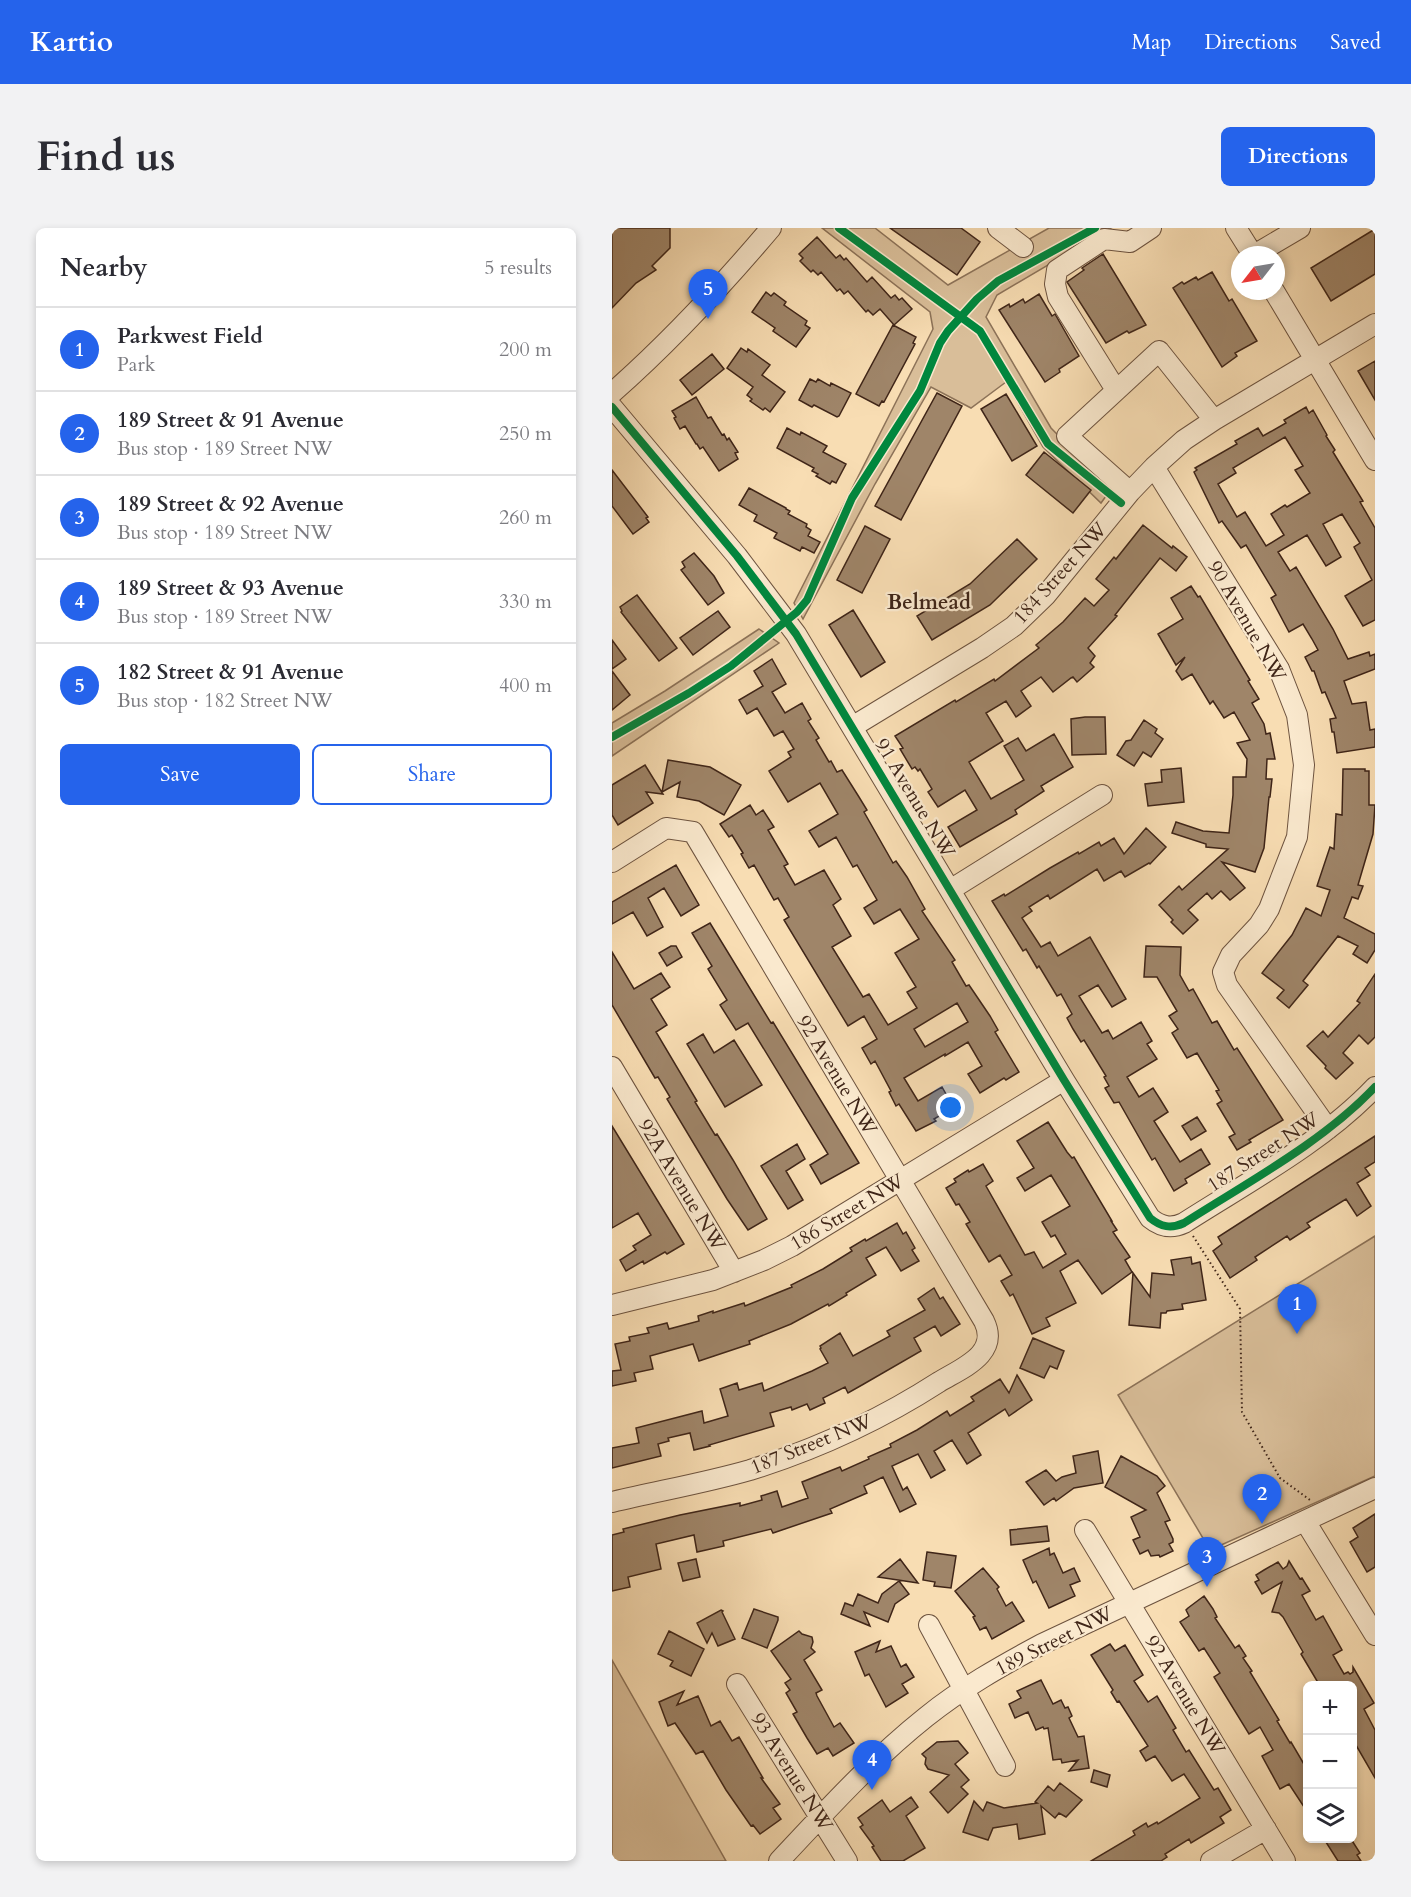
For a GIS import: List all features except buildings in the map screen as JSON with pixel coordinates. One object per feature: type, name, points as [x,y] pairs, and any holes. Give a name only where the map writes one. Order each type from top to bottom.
[{"type":"street","points":[[616,382],[672,338],[707,302],[771,228]]},
{"type":"street","points":[[998,228],[1023,247]]},
{"type":"street","points":[[1116,390],[1058,297],[1055,284],[1057,270],[1104,239],[1130,242],[1151,228]]},
{"type":"street","points":[[1236,228],[1248,246]]},
{"type":"street","points":[[1269,246],[1300,228]]},
{"type":"street","points":[[1279,300],[1375,460]]},
{"type":"street","name":"184 Street NW","points":[[852,727],[1014,626],[1046,595],[1130,492],[1184,440],[1375,324]]},
{"type":"street","points":[[1130,492],[1067,436],[1159,351],[1214,420]]},
{"type":"street","name":"91 Avenue NW","points":[[612,407],[737,555],[796,634],[1145,1213],[1161,1225]]},
{"type":"street","name":"90 Avenue NW","points":[[1154,467],[1279,669],[1297,715],[1304,765],[1297,837],[1269,909],[1259,925],[1231,955],[1223,972],[1227,985],[1328,1129]]},
{"type":"street","name":"91 Avenue NW","points":[[951,890],[1102,795]]},
{"type":"street","name":"92 Avenue NW","points":[[612,862],[666,828],[693,832],[984,1321],[988,1328],[988,1343]]},
{"type":"street","name":"92A Avenue NW","points":[[612,1067],[734,1272]]},
{"type":"street","name":"186 Street NW","points":[[612,1305],[673,1291],[734,1272],[792,1246],[1064,1080]]},
{"type":"street","name":"187 Street NW","points":[[1161,1225],[1173,1227],[1184,1223],[1304,1146],[1355,1107],[1375,1087]]},
{"type":"street","name":"187 Street NW","points":[[612,1502],[748,1470],[830,1440],[885,1415],[919,1395],[976,1359],[988,1343]]},
{"type":"street","name":"189 Street NW","points":[[779,1861],[875,1761],[926,1717],[965,1688],[1042,1644],[1375,1488]]},
{"type":"street","points":[[1305,1521],[1375,1635]]},
{"type":"street","name":"92 Avenue NW","points":[[1085,1530],[1285,1861]]},
{"type":"street","points":[[929,1625],[1005,1766]]},
{"type":"street","name":"93 Avenue NW","points":[[737,1684],[847,1861]]},
{"type":"street","points":[[1211,1861],[1266,1828]]},
{"type":"path","points":[[1184,1223],[1240,1308],[1242,1412],[1280,1478],[1324,1511]]},
{"type":"shaded area","points":[[822,228],[875,228],[948,285],[1049,228],[1111,228],[997,295],[986,317],[1051,428],[1111,489],[1101,503],[1043,447],[1006,382],[971,408],[931,387],[875,484],[803,619],[794,603],[933,329],[930,312]]},
{"type":"shaded area","points":[[759,629],[779,643],[612,756],[612,723]]},
{"type":"shaded area","points":[[1375,1236],[1375,1476],[1210,1550],[1118,1395]]},
{"type":"shaded area","points":[[612,1660],[726,1861],[612,1861]]},
{"type":"cycle path","points":[[839,228],[980,331],[1048,444],[1121,503]]},
{"type":"cycle path","points":[[612,737],[731,666],[797,612],[807,600],[852,498],[920,391],[940,343],[948,331],[977,299],[998,281],[1095,228]]},
{"type":"cycle path","points":[[612,407],[737,556],[796,634],[1064,1080],[1150,1218],[1166,1226],[1184,1223],[1309,1143],[1332,1126],[1375,1087]]},
{"type":"place","name":"182 Street & 91 Avenue","points":[[708,319]]},
{"type":"place","name":"Parkwest Field","points":[[1297,1334]]},
{"type":"place","name":"189 Street & 91 Avenue","points":[[1262,1524]]},
{"type":"place","name":"189 Street & 92 Avenue","points":[[1207,1587]]},
{"type":"place","name":"189 Street & 93 Avenue","points":[[872,1790]]},
{"type":"district","name":"Belmead","points":[[929,602]]}]
